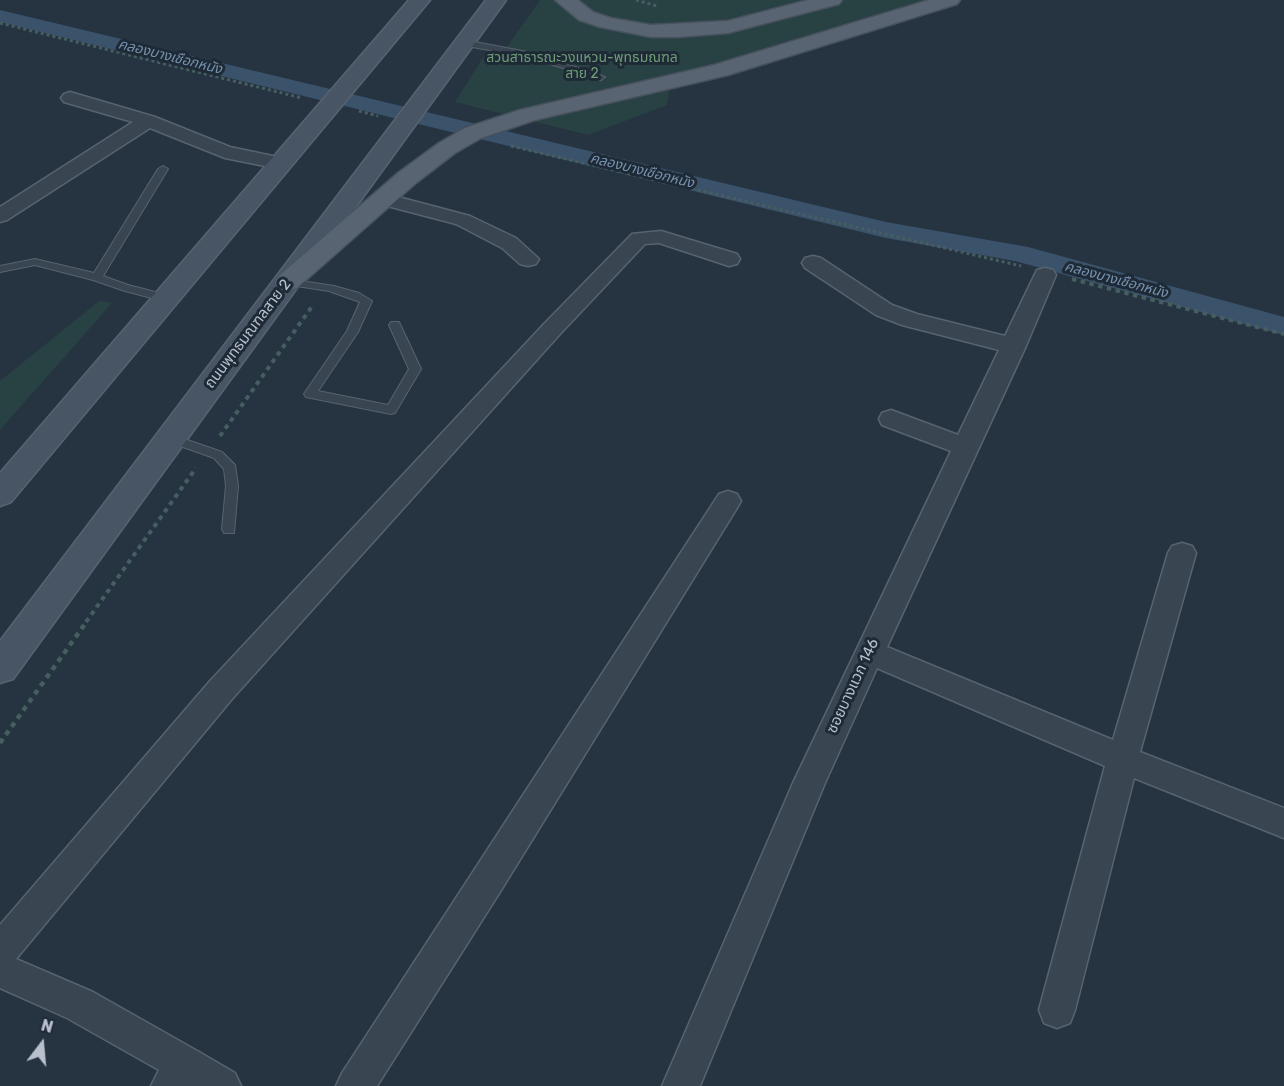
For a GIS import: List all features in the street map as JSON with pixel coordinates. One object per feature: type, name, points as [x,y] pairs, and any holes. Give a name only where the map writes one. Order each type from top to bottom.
[{"type":"main road","points":[[0,494],[326,106],[369,61],[420,0]]},
{"type":"main road","name":"ถนนพุทธมณฑลสาย 2","points":[[0,668],[288,282],[391,123],[438,77],[496,0]]},
{"type":"main road","points":[[565,0],[586,15],[607,23],[651,31],[705,30],[751,23],[832,0]]},
{"type":"main road","points":[[288,282],[383,199],[447,148],[498,123],[553,108],[720,70],[950,0]]},
{"type":"street","points":[[70,98],[148,121],[225,152],[280,163]]},
{"type":"street","points":[[0,216],[148,121]]},
{"type":"street","points":[[383,199],[463,220],[509,243],[528,259]]},
{"type":"street","points":[[0,952],[221,690],[544,337],[639,238],[661,237],[729,259]]},
{"type":"street","points":[[813,263],[884,310],[910,320],[1014,346]]},
{"type":"street","name":"ซอยบางแวก 146","points":[[681,1086],[809,783],[1014,346],[1036,278]]},
{"type":"street","points":[[891,420],[966,447]]},
{"type":"street","points":[[355,1086],[488,881],[728,501]]},
{"type":"street","points":[[1057,1010],[1123,758],[1182,554]]},
{"type":"street","points":[[869,652],[1284,823]]},
{"type":"street","points":[[0,969],[80,1005],[178,1076],[222,1086]]},
{"type":"lane","points":[[464,43],[530,56],[601,77]]},
{"type":"lane","points":[[97,277],[163,169]]},
{"type":"lane","points":[[0,269],[35,262],[97,277],[125,288],[167,298]]},
{"type":"lane","points":[[288,282],[330,288],[355,295],[366,301],[352,332],[310,394],[391,410],[415,369],[395,325]]},
{"type":"lane","points":[[170,438],[218,455],[230,468],[232,486],[229,529]]},
{"type":"path","points":[[0,23],[391,123]]},
{"type":"path","points":[[509,146],[1036,278]]},
{"type":"path","points":[[1071,279],[1284,334]]},
{"type":"green space","name":"สวนสาธารณะวงแหวน-พุทธมณฑล สาย 2","points":[[540,0],[926,0],[671,79],[667,105],[588,135],[455,102],[486,53],[501,55]]},
{"type":"green space","points":[[99,301],[112,303],[0,430],[0,381]]},
{"type":"waterway","name":"คลองบางเชือกหนัง","points":[[0,16],[886,230],[1018,253],[1284,326]]}]
